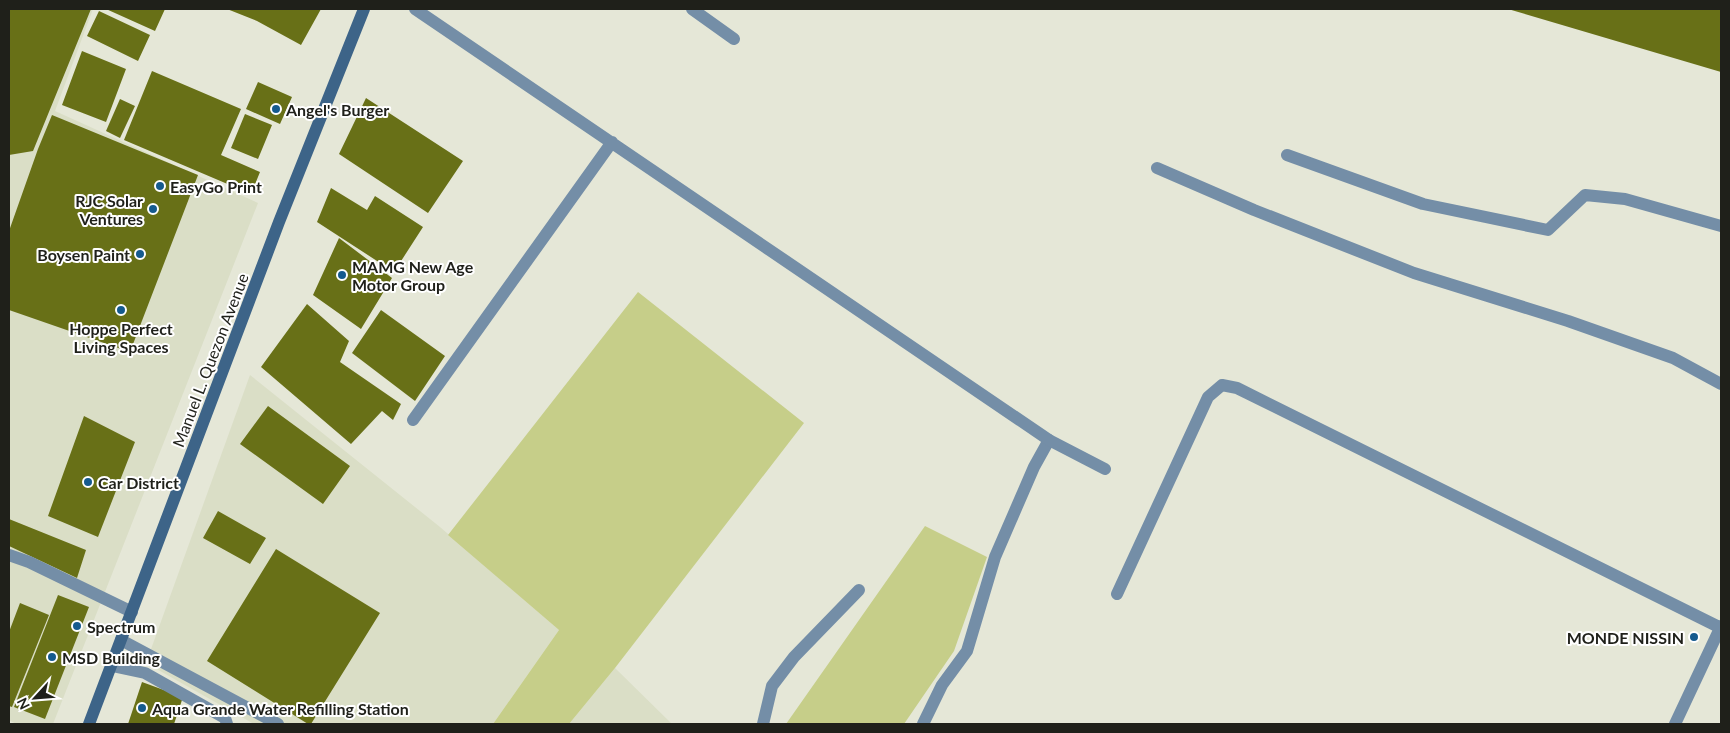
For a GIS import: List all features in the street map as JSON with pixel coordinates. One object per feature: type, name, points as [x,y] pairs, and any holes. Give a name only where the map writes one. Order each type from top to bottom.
[{"type":"main road","name":"Manuel L. Quezon Avenue","points":[[89,724],[279,222],[364,9]]},
{"type":"street","points":[[414,9],[1049,440],[1105,469]]},
{"type":"street","points":[[692,9],[734,39]]},
{"type":"street","points":[[413,420],[612,142]]},
{"type":"street","points":[[1287,155],[1423,204],[1548,230],[1585,195],[1625,199],[1721,226]]},
{"type":"street","points":[[1157,168],[1254,210],[1414,273],[1568,321],[1673,358],[1721,384]]},
{"type":"street","points":[[1117,594],[1208,398],[1222,386],[1237,388],[1721,627],[1675,724]]},
{"type":"street","points":[[924,724],[942,686],[967,650],[995,557],[1034,467],[1049,440]]},
{"type":"street","points":[[9,555],[29,562],[132,612]]},
{"type":"street","points":[[763,724],[772,686],[794,657],[859,590]]},
{"type":"street","points":[[121,640],[278,724]]},
{"type":"street","points":[[112,666],[144,673],[224,718],[227,724]]},
{"type":"shaded area","points":[[9,9],[93,9],[55,111],[258,203],[53,724],[16,724],[9,720]]},
{"type":"shaded area","points":[[250,375],[440,527],[559,630],[493,724],[254,724],[146,663]]},
{"type":"shaded area","points":[[615,668],[672,724],[569,724]]},
{"type":"green space","points":[[638,292],[804,423],[615,668],[569,724],[493,724],[559,630],[448,535]]},
{"type":"green space","points":[[925,526],[987,557],[954,651],[904,724],[786,724]]},
{"type":"building","points":[[9,9],[91,9],[33,151],[9,155]]},
{"type":"building","points":[[106,9],[165,9],[155,31]]},
{"type":"building","points":[[227,9],[321,9],[301,45],[257,21]]},
{"type":"building","points":[[1508,9],[1721,9],[1721,72]]},
{"type":"building","points":[[99,11],[150,35],[138,61],[87,36]]},
{"type":"building","points":[[82,51],[126,69],[106,122],[62,105]]},
{"type":"building","points":[[152,71],[241,109],[221,155],[260,172],[251,194],[124,140]]},
{"type":"building","points":[[258,82],[292,97],[280,124],[246,109]]},
{"type":"building","points":[[366,98],[463,161],[428,213],[339,154]]},
{"type":"building","points":[[120,99],[135,106],[120,138],[106,131]]},
{"type":"building","points":[[245,114],[272,125],[258,159],[231,148]]},
{"type":"building","points":[[52,115],[198,175],[130,352],[9,310],[9,231]]},
{"type":"building","points":[[331,188],[367,210],[375,196],[423,227],[394,272],[317,222]]},
{"type":"building","points":[[339,238],[392,278],[361,329],[313,295]]},
{"type":"building","points":[[307,304],[349,341],[340,362],[401,404],[393,420],[382,411],[351,444],[261,367]]},
{"type":"building","points":[[381,310],[445,356],[415,401],[352,353]]},
{"type":"building","points":[[268,406],[350,466],[323,504],[240,444]]},
{"type":"building","points":[[84,416],[135,442],[98,537],[48,516]]},
{"type":"building","points":[[218,511],[266,538],[250,564],[203,538]]},
{"type":"building","points":[[9,519],[86,550],[77,578],[9,546]]},
{"type":"building","points":[[276,549],[380,613],[311,724],[308,724],[207,661]]},
{"type":"building","name":"MSD Building","points":[[58,595],[89,607],[45,719],[14,707]]},
{"type":"building","points":[[20,603],[49,615],[12,707],[9,706],[9,632]]},
{"type":"building","points":[[142,682],[183,697],[174,724],[128,724]]},
{"type":"place","name":"Angel's Burger","points":[[276,109]]},
{"type":"place","name":"EasyGo Print","points":[[160,186]]},
{"type":"place","name":"RJC Solar Ventures","points":[[153,209]]},
{"type":"place","name":"Boysen Paint","points":[[140,254]]},
{"type":"place","name":"MAMG New Age Motor Group","points":[[342,275]]},
{"type":"place","name":"Hoppe Perfect Living Spaces","points":[[121,310]]},
{"type":"place","name":"Car District","points":[[88,482]]},
{"type":"place","name":"Spectrum","points":[[77,626]]},
{"type":"place","name":"MONDE NISSIN","points":[[1694,637]]},
{"type":"place","name":"MSD Building","points":[[52,657]]},
{"type":"place","name":"Aqua Grande Water Refilling Station","points":[[142,708]]}]
